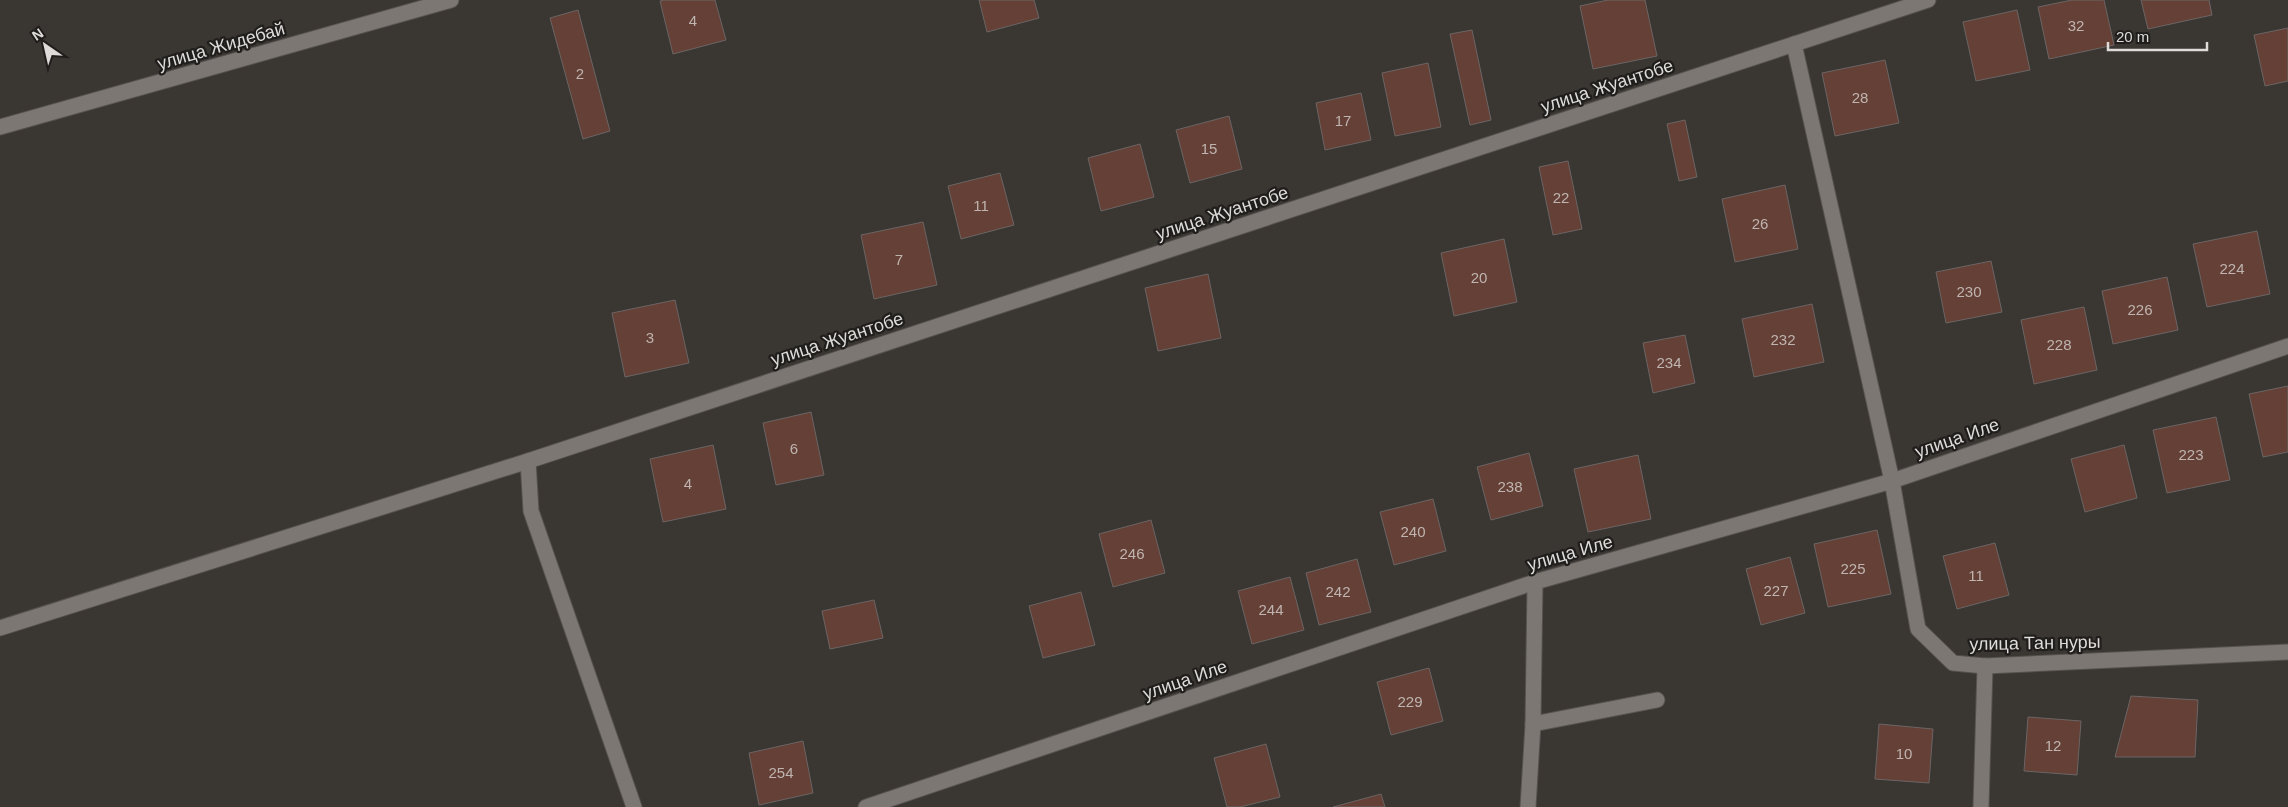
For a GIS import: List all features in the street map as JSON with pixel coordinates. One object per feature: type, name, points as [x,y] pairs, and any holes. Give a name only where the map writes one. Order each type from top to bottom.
[{"type":"street","name":"улица Жидебай","points":[[0,127],[451,0]]},
{"type":"street","name":"улица Жуантобе","points":[[0,628],[528,461],[1928,0]]},
{"type":"street","name":"улица Тан нуры","points":[[1794,44],[1892,480],[1918,629],[1953,663],[1985,666],[2288,652]]},
{"type":"street","name":"улица Иле","points":[[866,807],[1535,582],[1892,480],[2288,346]]},
{"type":"street","points":[[528,461],[531,511],[634,807]]},
{"type":"street","points":[[1528,807],[1535,582]]},
{"type":"street","points":[[1981,807],[1985,666]]},
{"type":"street","points":[[1532,724],[1657,700]]},
{"type":"building","points":[[715,0],[726,40],[673,54],[660,1]]},
{"type":"building","points":[[979,0],[1034,0],[1039,18],[987,32]]},
{"type":"building","points":[[1608,0],[1645,0],[1657,56],[1593,69],[1580,6]]},
{"type":"building","points":[[2072,0],[2104,0],[2114,45],[2049,59],[2038,7]]},
{"type":"building","points":[[2141,0],[2209,0],[2212,15],[2148,29]]},
{"type":"building","points":[[578,10],[610,131],[583,139],[550,18]]},
{"type":"building","points":[[2017,10],[2030,70],[1976,81],[1963,22]]},
{"type":"building","points":[[2288,28],[2288,81],[2265,86],[2254,35]]},
{"type":"building","points":[[1472,30],[1491,120],[1470,125],[1450,34]]},
{"type":"building","points":[[1885,60],[1899,123],[1835,136],[1822,73]]},
{"type":"building","points":[[1428,63],[1441,127],[1395,136],[1382,73]]},
{"type":"building","points":[[1361,93],[1371,140],[1325,150],[1316,103]]},
{"type":"building","points":[[1229,116],[1242,169],[1190,183],[1176,130]]},
{"type":"building","points":[[1685,120],[1697,177],[1679,181],[1667,124]]},
{"type":"building","points":[[1140,144],[1154,197],[1101,211],[1088,158]]},
{"type":"building","points":[[1568,161],[1582,229],[1553,235],[1539,167]]},
{"type":"building","points":[[1000,173],[1014,225],[961,239],[948,186]]},
{"type":"building","points":[[1785,185],[1798,249],[1735,262],[1722,199]]},
{"type":"building","points":[[923,222],[937,285],[874,299],[861,235]]},
{"type":"building","points":[[2257,231],[2270,294],[2207,307],[2193,244]]},
{"type":"building","points":[[1504,239],[1517,302],[1454,316],[1441,253]]},
{"type":"building","points":[[1991,261],[2002,312],[1946,323],[1936,272]]},
{"type":"building","points":[[1208,274],[1221,338],[1158,351],[1145,288]]},
{"type":"building","points":[[2167,277],[2178,330],[2113,344],[2102,291]]},
{"type":"building","points":[[675,300],[689,363],[625,377],[612,313]]},
{"type":"building","points":[[1812,304],[1824,362],[1754,377],[1742,319]]},
{"type":"building","points":[[2084,307],[2097,370],[2034,384],[2021,320]]},
{"type":"building","points":[[1685,335],[1695,383],[1653,393],[1643,343]]},
{"type":"building","points":[[2288,386],[2288,452],[2263,457],[2249,394]]},
{"type":"building","points":[[811,412],[824,475],[776,485],[763,423]]},
{"type":"building","points":[[2216,417],[2230,480],[2167,493],[2153,430]]},
{"type":"building","points":[[713,445],[726,509],[663,522],[650,459]]},
{"type":"building","points":[[2124,445],[2137,498],[2085,512],[2071,459]]},
{"type":"building","points":[[1529,453],[1543,506],[1491,520],[1477,467]]},
{"type":"building","points":[[1638,455],[1651,519],[1588,532],[1574,469]]},
{"type":"building","points":[[1433,499],[1446,551],[1394,565],[1380,512]]},
{"type":"building","points":[[1151,520],[1165,573],[1113,587],[1099,534]]},
{"type":"building","points":[[1877,530],[1891,594],[1828,607],[1814,544]]},
{"type":"building","points":[[1995,543],[2009,595],[1957,609],[1943,556]]},
{"type":"building","points":[[1790,557],[1805,613],[1761,625],[1746,569]]},
{"type":"building","points":[[1357,559],[1371,612],[1319,625],[1306,573]]},
{"type":"building","points":[[1290,577],[1304,630],[1252,644],[1238,591]]},
{"type":"building","points":[[1081,592],[1095,645],[1043,658],[1029,606]]},
{"type":"building","points":[[874,600],[883,638],[830,649],[822,611]]},
{"type":"building","points":[[1429,668],[1443,721],[1391,735],[1377,682]]},
{"type":"building","points":[[2131,696],[2198,700],[2195,757],[2115,757]]},
{"type":"building","points":[[2028,717],[2081,721],[2077,775],[2024,771]]},
{"type":"building","points":[[1879,724],[1933,729],[1929,783],[1875,779]]},
{"type":"building","points":[[803,741],[813,793],[759,805],[749,753]]},
{"type":"building","points":[[1266,744],[1280,797],[1240,807],[1227,807],[1214,758]]},
{"type":"building","points":[[1381,794],[1385,807],[1333,807]]}]
